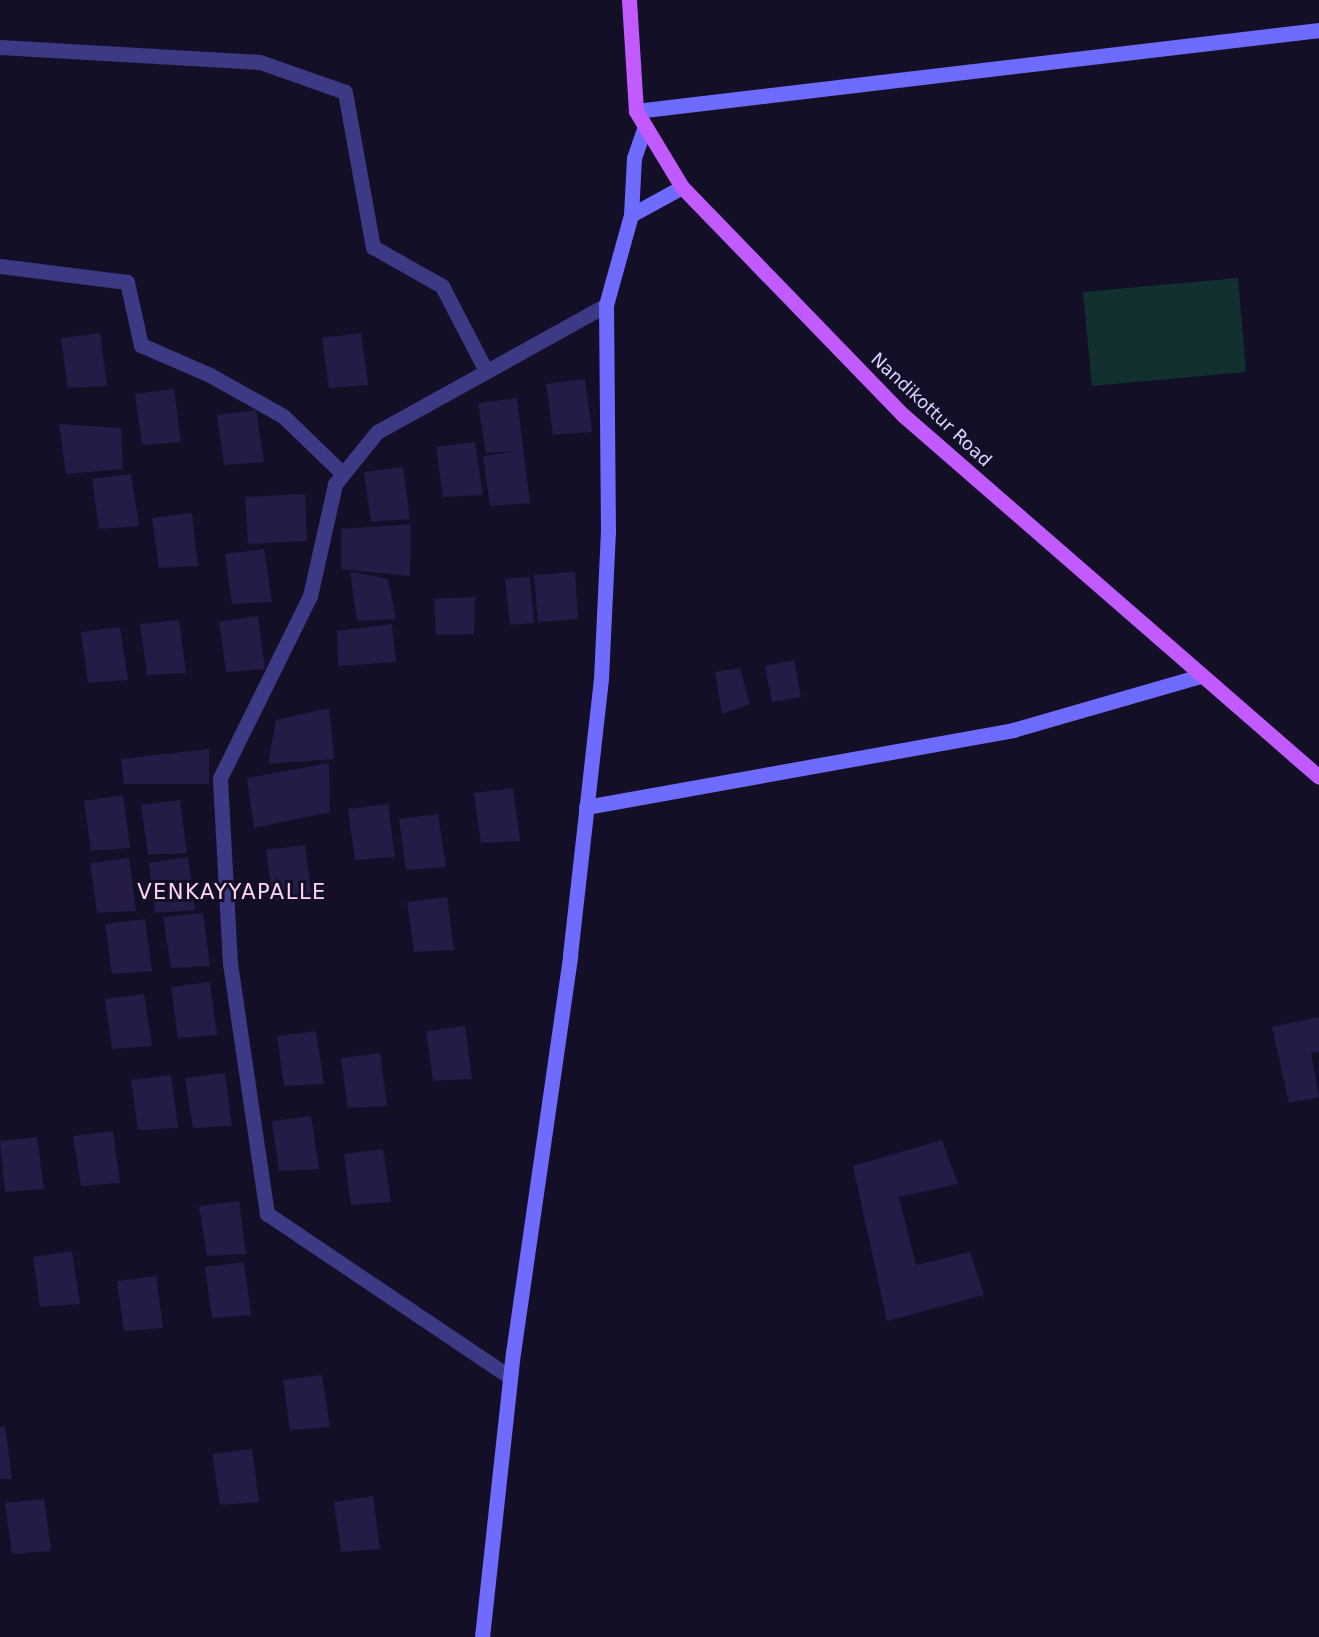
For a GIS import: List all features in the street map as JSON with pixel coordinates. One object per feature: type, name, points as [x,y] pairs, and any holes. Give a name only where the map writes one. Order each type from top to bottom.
[{"type":"main road","name":"Nandikottur Road","points":[[629,0],[636,111],[682,187],[903,415],[1200,676],[1319,777]]},
{"type":"main road","points":[[636,111],[1319,30]]},
{"type":"main road","points":[[482,1637],[510,1377],[570,955],[601,679],[608,532],[606,305],[631,215],[634,158],[645,126]]},
{"type":"main road","points":[[631,215],[682,187]]},
{"type":"main road","points":[[586,807],[1013,730],[1200,676]]},
{"type":"street","points":[[0,46],[260,62],[345,92],[374,247],[442,286],[486,371]]},
{"type":"street","points":[[0,266],[127,282],[141,345],[210,375],[283,416],[343,474]]},
{"type":"street","points":[[510,1377],[267,1214],[230,964],[220,778],[310,596],[335,484],[377,432],[606,305]]},
{"type":"green space","points":[[1238,278],[1246,372],[1092,386],[1083,292]]},
{"type":"building","points":[[100,333],[107,386],[68,388],[61,338]]},
{"type":"building","points":[[361,333],[368,385],[329,388],[322,338]]},
{"type":"building","points":[[585,379],[592,432],[553,435],[546,384]]},
{"type":"building","points":[[174,389],[181,442],[142,445],[135,394]]},
{"type":"building","points":[[517,398],[530,503],[490,506],[483,456],[517,451],[486,453],[478,403]]},
{"type":"building","points":[[256,410],[264,462],[224,465],[217,415]]},
{"type":"building","points":[[59,424],[121,428],[123,469],[66,474]]},
{"type":"building","points":[[475,442],[483,495],[443,497],[436,447]]},
{"type":"building","points":[[403,467],[410,519],[371,522],[364,472]]},
{"type":"building","points":[[131,474],[139,526],[99,529],[92,479]]},
{"type":"building","points":[[305,494],[307,541],[248,544],[245,497]]},
{"type":"building","points":[[192,513],[198,566],[159,568],[152,518]]},
{"type":"building","points":[[411,524],[410,576],[341,569],[341,529]]},
{"type":"building","points":[[264,549],[272,602],[232,604],[225,554]]},
{"type":"building","points":[[350,571],[388,579],[396,619],[357,621]]},
{"type":"building","points":[[575,572],[578,619],[538,622],[534,575]]},
{"type":"building","points":[[530,577],[534,623],[510,625],[505,579]]},
{"type":"building","points":[[475,597],[474,634],[436,635],[434,599]]},
{"type":"building","points":[[258,616],[265,669],[226,672],[219,622]]},
{"type":"building","points":[[179,620],[186,673],[147,675],[140,624]]},
{"type":"building","points":[[392,624],[396,662],[338,666],[337,631]]},
{"type":"building","points":[[120,627],[128,680],[88,683],[81,632]]},
{"type":"building","points":[[794,660],[801,697],[772,702],[765,666]]},
{"type":"building","points":[[740,668],[750,704],[722,714],[715,672]]},
{"type":"building","points":[[329,708],[334,759],[268,764],[276,720]]},
{"type":"building","points":[[209,749],[209,784],[124,784],[121,759]]},
{"type":"building","points":[[329,763],[330,812],[254,828],[247,778]]},
{"type":"building","points":[[513,788],[520,841],[481,843],[474,793]]},
{"type":"building","points":[[123,795],[130,848],[91,851],[84,801]]},
{"type":"building","points":[[180,800],[187,853],[148,855],[141,805]]},
{"type":"building","points":[[388,804],[395,857],[355,860],[348,809]]},
{"type":"building","points":[[438,814],[446,867],[406,870],[399,819]]},
{"type":"building","points":[[305,845],[312,898],[273,900],[266,850]]},
{"type":"building","points":[[188,857],[195,910],[155,913],[149,863]]},
{"type":"building","points":[[129,858],[136,911],[97,913],[90,863]]},
{"type":"building","points":[[447,897],[454,950],[414,952],[407,902]]},
{"type":"building","points":[[203,913],[210,966],[171,968],[163,917]]},
{"type":"building","points":[[145,919],[152,971],[112,974],[105,924]]},
{"type":"building","points":[[210,982],[217,1035],[178,1038],[171,987]]},
{"type":"building","points":[[144,994],[152,1046],[112,1049],[105,999]]},
{"type":"building","points":[[1319,1017],[1319,1052],[1311,1053],[1319,1097],[1289,1103],[1272,1027]]},
{"type":"building","points":[[465,1026],[472,1079],[433,1081],[426,1031]]},
{"type":"building","points":[[316,1031],[324,1084],[284,1086],[277,1036]]},
{"type":"building","points":[[380,1053],[387,1106],[348,1108],[341,1058]]},
{"type":"building","points":[[225,1073],[232,1126],[193,1128],[185,1078]]},
{"type":"building","points":[[171,1075],[178,1128],[138,1130],[131,1080]]},
{"type":"building","points":[[311,1116],[319,1169],[279,1171],[272,1121]]},
{"type":"building","points":[[113,1131],[120,1183],[81,1186],[73,1136]]},
{"type":"building","points":[[37,1137],[44,1189],[5,1192],[0,1141]]},
{"type":"building","points":[[942,1140],[958,1184],[899,1197],[916,1265],[970,1252],[984,1295],[887,1321],[853,1166]]},
{"type":"building","points":[[383,1149],[391,1202],[351,1205],[344,1154]]},
{"type":"building","points":[[239,1201],[246,1254],[207,1256],[199,1206]]},
{"type":"building","points":[[72,1251],[80,1304],[40,1307],[33,1257]]},
{"type":"building","points":[[244,1262],[251,1315],[212,1318],[205,1267]]},
{"type":"building","points":[[156,1276],[163,1328],[124,1331],[117,1281]]},
{"type":"building","points":[[322,1375],[330,1427],[290,1430],[283,1380]]},
{"type":"building","points":[[5,1426],[12,1479],[0,1479],[0,1427]]},
{"type":"building","points":[[252,1449],[259,1502],[220,1505],[212,1454]]},
{"type":"building","points":[[373,1496],[380,1549],[341,1552],[334,1502]]},
{"type":"building","points":[[44,1499],[51,1551],[12,1554],[5,1503]]},
{"type":"district","name":"VENKAYYAPALLE","points":[[232,892]]}]
